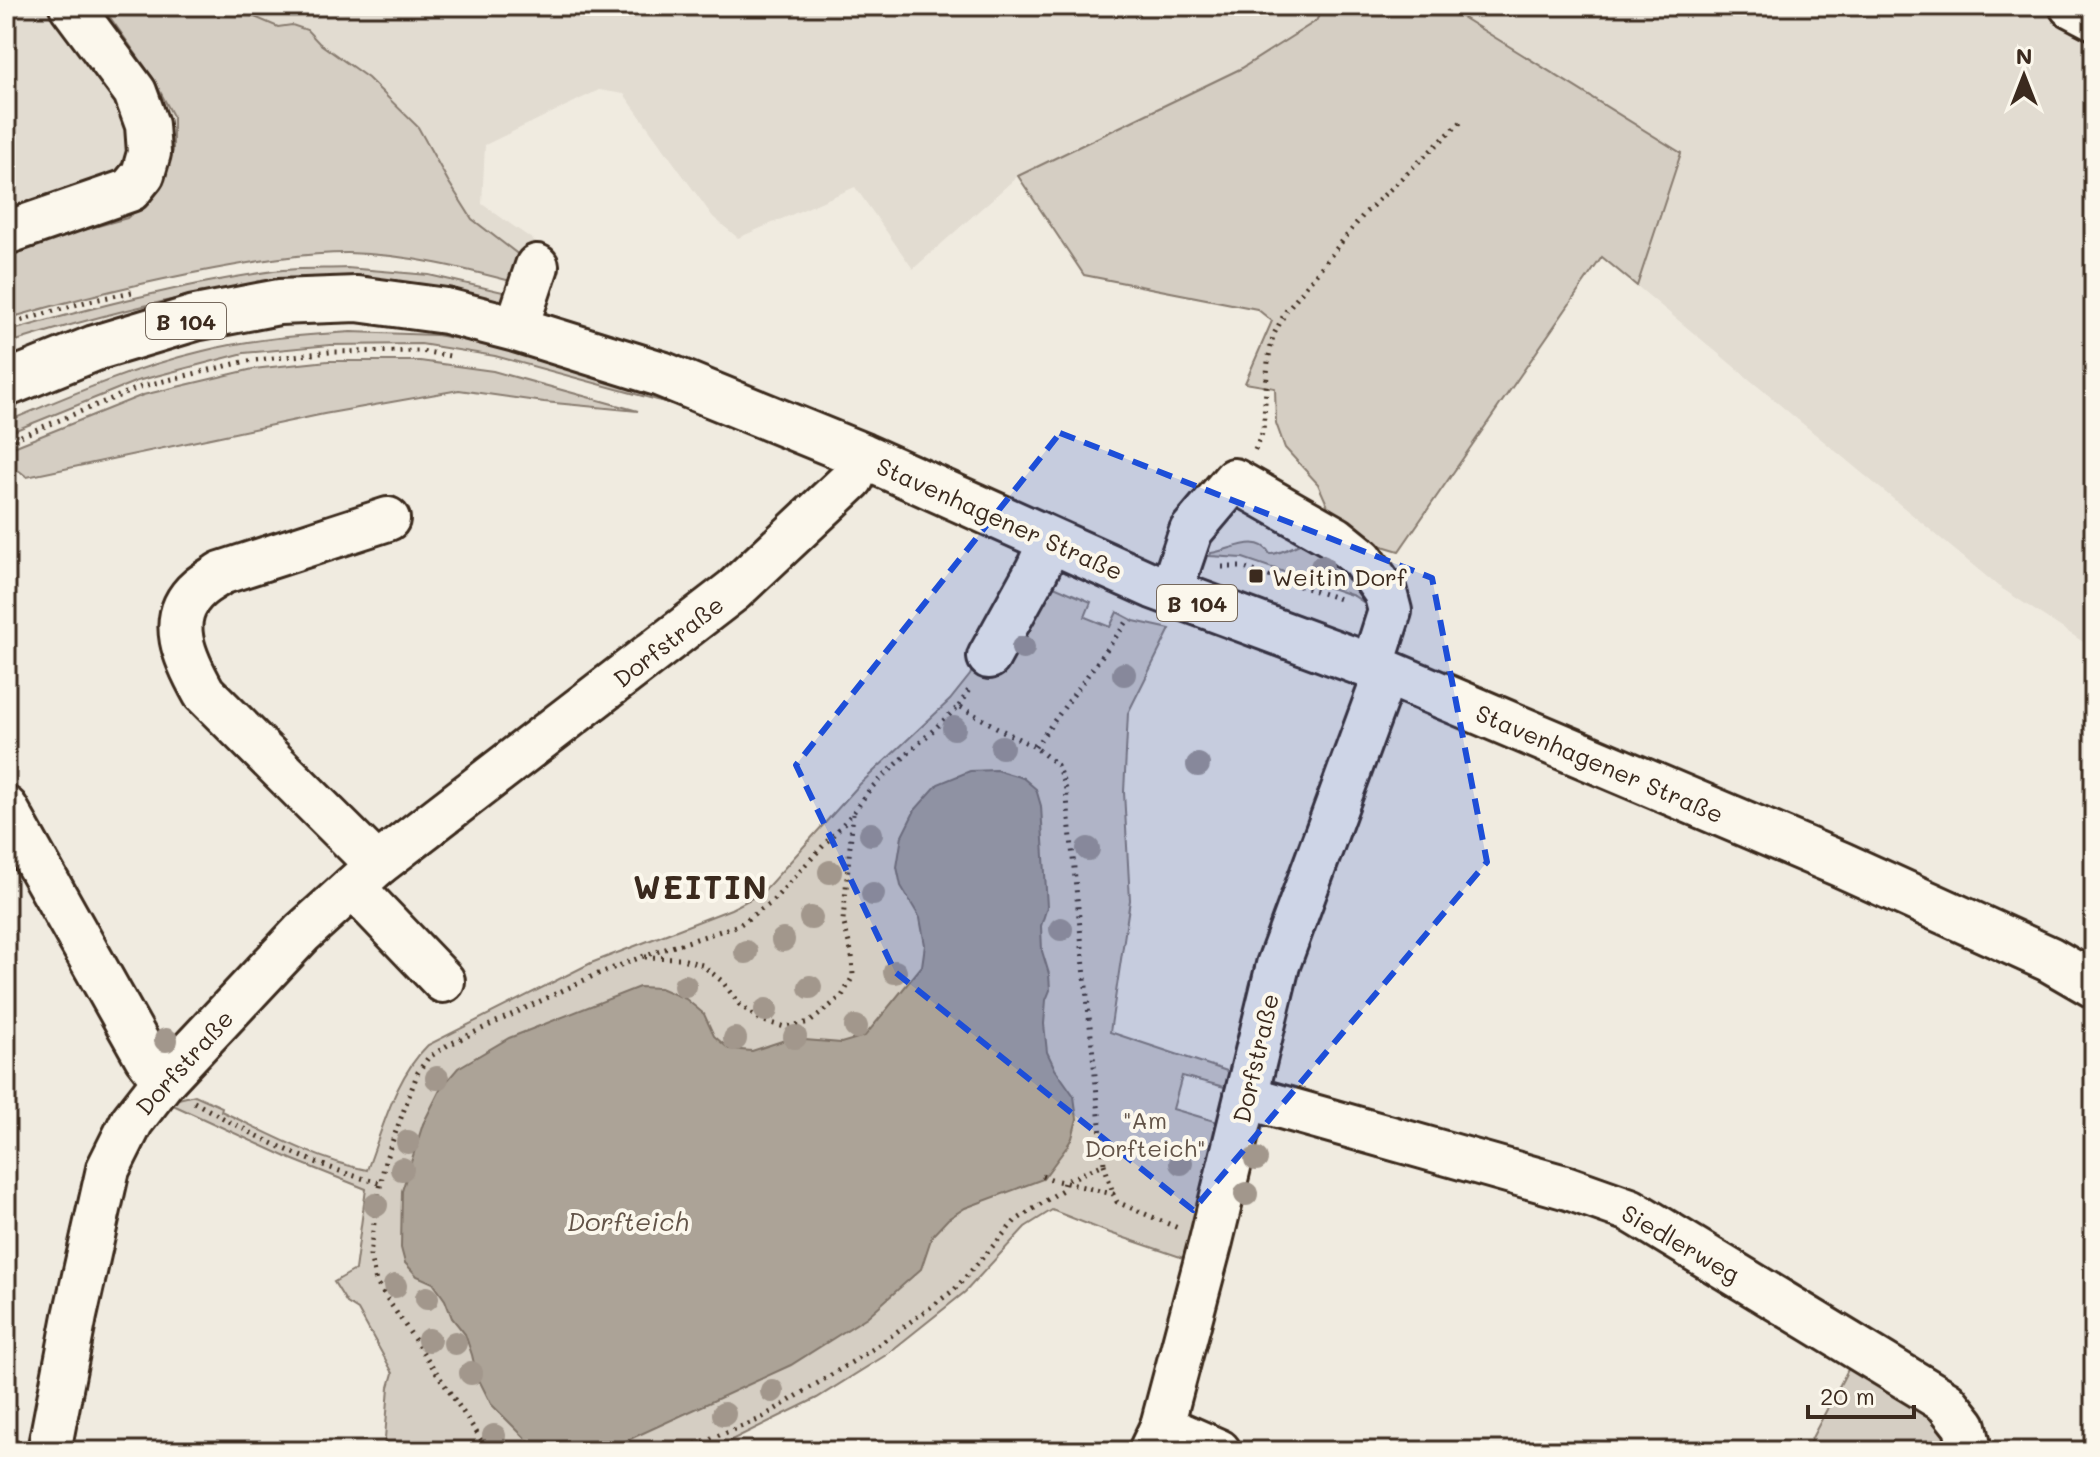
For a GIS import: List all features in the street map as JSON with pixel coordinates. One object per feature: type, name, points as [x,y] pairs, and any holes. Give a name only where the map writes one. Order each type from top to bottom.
[{"type":"main road","name":"Stavenhagener Straße","points":[[6,384],[95,348],[195,318],[279,302],[357,299],[446,311],[516,329],[661,374],[863,456],[1050,541],[1152,600],[1379,669],[1840,864],[2049,959],[2094,985]]},
{"type":"street","points":[[6,233],[130,190],[143,174],[149,153],[147,125],[135,92],[71,6]]},
{"type":"street","points":[[2071,6],[2094,18]]},
{"type":"street","points":[[516,329],[537,266]]},
{"type":"street","name":"Dorfstraße","points":[[49,1451],[108,1169],[132,1121],[164,1080],[302,933],[365,876],[734,590],[852,479],[863,456]]},
{"type":"street","points":[[1152,600],[1191,531],[1234,480]]},
{"type":"street","name":"Dorfstraße","points":[[1156,1439],[1211,1241],[1278,965],[1379,669],[1390,611],[1385,592],[1362,559],[1336,538],[1234,480]]},
{"type":"street","points":[[388,519],[221,573],[197,589],[185,607],[179,635],[188,664],[204,693],[365,876],[443,981]]},
{"type":"street","points":[[989,657],[1050,541]]},
{"type":"street","points":[[6,808],[146,1057],[164,1080]]},
{"type":"street","name":"Siedlerweg","points":[[1246,1097],[1568,1188],[1630,1210],[1946,1402],[1965,1426],[1970,1451]]},
{"type":"street","points":[[1156,1439],[1219,1451]]},
{"type":"path","points":[[1234,480],[1258,446],[1263,431],[1268,361],[1273,336],[1286,311],[1365,213],[1463,120]]},
{"type":"path","points":[[6,442],[143,386],[247,361],[330,352],[421,351],[451,356]]},
{"type":"path","points":[[1035,747],[1129,618],[1152,600]]},
{"type":"path","points":[[489,1451],[376,1282],[370,1255],[385,1161],[418,1072],[428,1058],[448,1045],[593,976],[739,925],[771,903],[853,813],[870,789],[959,706],[1035,747],[1057,765],[1066,789],[1104,1164],[1113,1194],[1117,1202],[1211,1241]]},
{"type":"path","points":[[641,957],[679,958],[702,965],[723,982],[739,1004],[760,1020],[785,1027],[810,1022],[842,996],[853,976],[852,955],[843,920],[853,813]]},
{"type":"path","points":[[164,1080],[180,1094],[235,1125],[347,1174],[380,1183]]},
{"type":"path","points":[[1059,1181],[1104,1164]]},
{"type":"path","points":[[1042,1176],[1113,1194]]},
{"type":"path","points":[[678,1451],[758,1420],[873,1349],[954,1290],[1015,1221],[1062,1190],[1059,1181]]},
{"type":"highlighted area","points":[[1060,433],[1432,578],[1487,862],[1193,1210],[895,972],[796,765]]},
{"type":"shaded area","points":[[6,6],[1324,6],[1316,21],[1242,68],[1018,176],[913,269],[855,187],[738,238],[713,217],[624,94],[599,90],[485,145],[482,204],[539,244],[554,270],[549,290],[436,262],[348,253],[277,257],[173,276],[84,296],[6,319]]},
{"type":"shaded area","points":[[1444,6],[2094,6],[2094,649],[1998,586],[1637,286],[1681,153]]},
{"type":"green space","points":[[102,6],[229,6],[278,27],[292,25],[307,30],[319,43],[368,78],[418,127],[472,219],[520,256],[525,267],[522,284],[414,259],[348,253],[314,254],[162,279],[6,319],[6,251],[127,218],[156,193],[173,151],[173,116],[153,78]]},
{"type":"green space","points":[[1324,6],[1444,6],[1681,153],[1637,286],[1602,257],[1399,551],[1369,542],[1330,511],[1318,484],[1285,448],[1276,423],[1275,388],[1245,383],[1272,321],[1257,309],[1084,275],[1018,176],[1242,68],[1316,21]]},
{"type":"green space","points":[[347,268],[429,275],[520,296],[515,304],[437,287],[358,279],[269,284],[136,308],[6,344],[6,332],[172,289],[274,271]]},
{"type":"green space","points":[[351,332],[436,335],[507,347],[674,398],[672,404],[495,356],[421,344],[330,345],[244,353],[137,381],[6,434],[6,422],[153,365],[221,347],[295,336]]},
{"type":"green space","points":[[328,361],[420,361],[493,371],[638,411],[459,390],[324,414],[27,477],[18,470],[6,469],[6,450],[143,395],[253,369]]},
{"type":"green space","points":[[1305,542],[1332,547],[1357,591],[1370,602],[1372,608],[1354,596],[1243,558],[1210,556],[1211,553],[1251,543],[1274,554]]},
{"type":"green space","name":"\"Am Dorfteich\"","points":[[1024,573],[1091,602],[1085,617],[1110,627],[1117,612],[1134,621],[1170,629],[1128,713],[1124,792],[1130,900],[1110,1032],[1239,1075],[1236,1090],[1182,1076],[1173,1109],[1228,1125],[1192,1261],[1052,1210],[1025,1227],[965,1292],[886,1355],[817,1398],[709,1451],[384,1451],[393,1373],[358,1310],[347,1303],[334,1282],[355,1270],[366,1189],[291,1159],[171,1104],[174,1100],[195,1095],[292,1145],[329,1160],[367,1170],[398,1088],[428,1045],[591,963],[731,909],[762,893],[860,784],[950,700],[970,675]]},
{"type":"green space","points":[[1852,1362],[1942,1417],[1957,1451],[1805,1451]]},
{"type":"water","name":"Dorfteich","points":[[996,770],[1023,778],[1036,789],[1041,806],[1047,907],[1041,926],[1042,951],[1050,990],[1044,1024],[1047,1052],[1074,1096],[1077,1119],[1066,1148],[1043,1179],[965,1208],[948,1219],[932,1236],[921,1269],[867,1317],[791,1365],[604,1451],[541,1451],[491,1404],[477,1376],[465,1334],[452,1318],[445,1300],[433,1283],[417,1276],[405,1263],[401,1248],[402,1191],[423,1124],[441,1088],[458,1068],[509,1038],[639,987],[660,988],[686,999],[704,1014],[714,1036],[729,1049],[752,1051],[782,1041],[841,1043],[865,1036],[922,966],[925,945],[920,918],[901,886],[897,867],[902,836],[915,810],[938,784],[970,771]]},
{"type":"place","name":"Weitin Dorf","points":[[1256,576]]},
{"type":"district","name":"WEITIN","points":[[701,886]]}]
